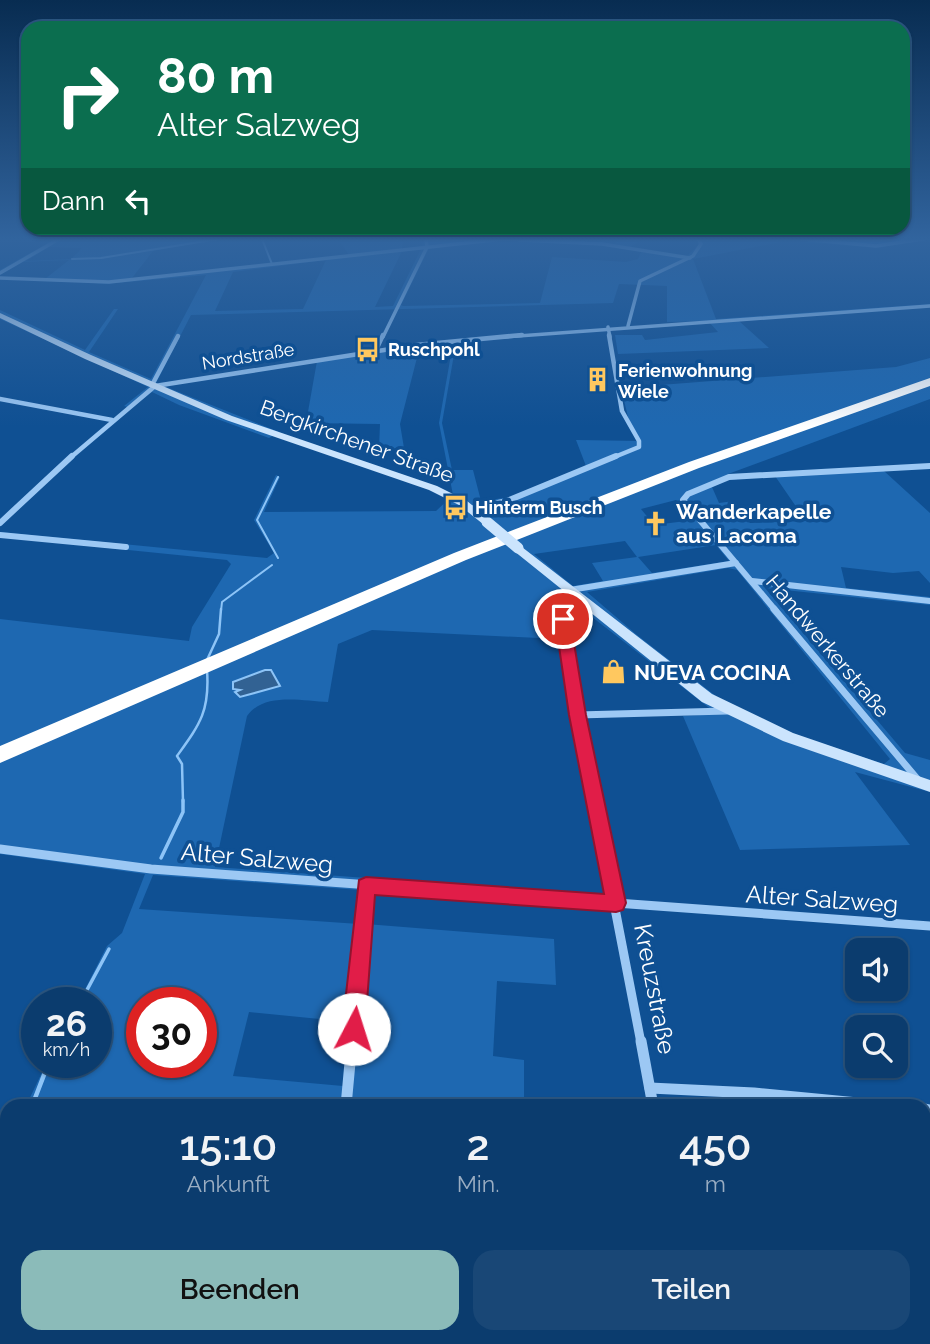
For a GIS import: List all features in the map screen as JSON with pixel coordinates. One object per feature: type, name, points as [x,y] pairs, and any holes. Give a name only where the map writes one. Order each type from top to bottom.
[{"type":"highway","points":[[0,740],[191,664],[608,488],[930,374]]},
{"type":"highway","points":[[226,649],[606,499],[930,382]]},
{"type":"highway","points":[[0,755],[191,664]]},
{"type":"street","points":[[376,349],[400,302]]},
{"type":"street","points":[[628,326],[634,302]]},
{"type":"street","name":"Nordstraße","points":[[154,386],[376,349],[608,327],[930,306]]},
{"type":"street","name":"Bergkirchener Straße","points":[[0,315],[154,386],[268,433],[433,488],[487,522],[707,698],[785,738],[925,784]]},
{"type":"street","points":[[470,509],[507,501],[639,447],[639,441],[622,411],[608,327]]},
{"type":"street","points":[[0,523],[112,420],[154,386],[178,336]]},
{"type":"street","points":[[0,400],[112,420]]},
{"type":"street","name":"Handwerkerstraße","points":[[925,784],[683,500],[688,494],[729,477],[930,466]]},
{"type":"street","points":[[0,535],[126,547]]},
{"type":"street","points":[[570,590],[736,563]]},
{"type":"street","points":[[752,581],[930,601]]},
{"type":"street","name":"Kreuzstraße","points":[[583,600],[570,607],[563,619],[578,715],[652,1099]]},
{"type":"street","points":[[578,715],[729,711]]},
{"type":"street","name":"Alter Salzweg","points":[[0,849],[151,869],[930,926]]},
{"type":"street","points":[[347,1099],[366,886]]},
{"type":"street","points":[[650,1088],[816,1099]]},
{"type":"shaded area","points":[[192,302],[219,302],[215,311],[303,309],[306,302],[378,302],[375,307],[393,306],[395,302],[403,302],[403,306],[613,302],[191,315],[156,383],[279,432],[269,438],[179,405],[152,392],[131,408],[124,406],[148,387],[0,319],[0,310],[85,350],[114,309],[118,309],[89,352],[151,379]]},
{"type":"shaded area","points":[[667,302],[709,302],[716,319],[930,304],[930,307],[739,321],[769,348],[618,354],[615,335],[642,335],[645,340],[718,332],[709,322],[716,321],[667,322]]},
{"type":"shaded area","points":[[483,337],[456,343],[442,423],[452,470],[473,470],[481,501],[512,497],[586,466],[576,440],[641,441],[629,421],[621,388],[896,367],[930,358],[930,399],[728,474],[884,471],[930,513],[930,583],[919,571],[893,573],[841,567],[846,588],[930,597],[930,605],[765,588],[905,753],[930,760],[930,792],[855,772],[910,845],[740,850],[683,716],[717,714],[583,610],[575,609],[566,620],[582,715],[624,910],[371,891],[366,924],[554,939],[556,985],[497,981],[493,1056],[524,1060],[524,1099],[29,1099],[39,1078],[112,1078],[112,987],[86,987],[107,946],[122,933],[145,874],[0,854],[0,619],[189,641],[192,627],[231,564],[227,560],[0,537],[0,532],[267,558],[274,553],[254,520],[276,475],[280,477],[264,512],[436,511],[453,495],[439,423],[453,343],[420,346],[400,424],[404,448],[379,449],[380,424],[306,423],[317,361],[416,345],[408,344]],"holes":[[[775,476],[806,521],[750,523],[734,501],[719,503],[712,487],[727,480]],[[676,500],[694,520],[654,525],[641,509]],[[625,541],[637,557],[592,563],[603,581],[573,586],[534,554]],[[716,545],[729,561],[652,573],[638,557]],[[728,568],[737,570],[890,759],[884,764],[786,732],[721,700],[637,635],[587,592]],[[372,630],[559,639],[570,716],[604,893],[597,895],[215,867],[247,716],[254,708],[273,701],[328,702],[338,644]],[[153,875],[360,890],[359,924],[139,909]],[[249,1012],[350,1022],[343,1086],[233,1076]]]},
{"type":"shaded area","points":[[271,670],[280,686],[240,697],[235,692],[240,690],[233,689],[233,682]]},
{"type":"waterway","points":[[278,477],[257,520],[278,558]]},
{"type":"waterway","points":[[221,611],[222,602],[272,565]]},
{"type":"waterway","points":[[207,660],[219,634],[221,609]]},
{"type":"waterway","points":[[183,802],[182,764],[177,756],[202,716],[207,696],[207,670]]},
{"type":"waterway","points":[[161,858],[183,812],[183,802]]},
{"type":"waterway","points":[[89,987],[109,949]]},
{"type":"waterway","points":[[35,1099],[43,1078]]},
{"type":"place","name":"Ruschpohl","points":[[368,349]]},
{"type":"place","name":"Ferienwohnung Wiele","points":[[598,380]]},
{"type":"place","name":"Hinterm Busch","points":[[455,507]]},
{"type":"place","name":"Wanderkapelle aus Lacoma","points":[[656,523]]},
{"type":"place","name":"NUEVA COCINA","points":[[614,672]]},
{"type":"route","points":[[354,1029],[366,886],[616,903],[578,715],[563,619]]}]
